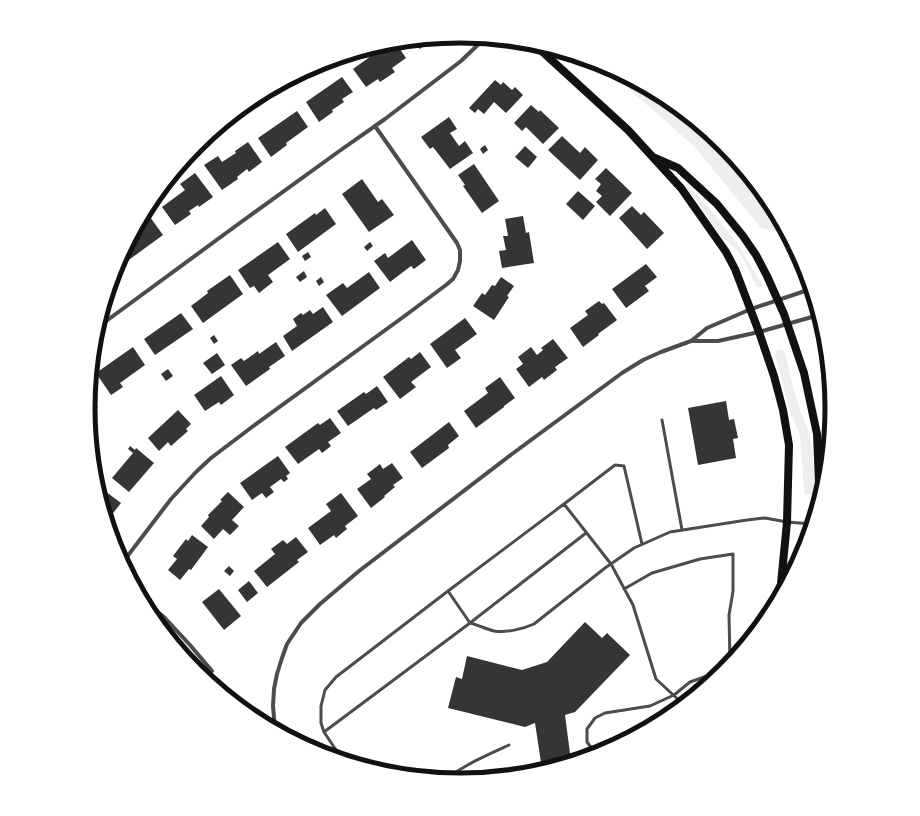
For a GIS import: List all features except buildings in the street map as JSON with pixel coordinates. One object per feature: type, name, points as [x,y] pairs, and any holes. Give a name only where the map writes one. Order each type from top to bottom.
[{"type":"main road","points":[[544,53],[628,130],[681,188],[726,252],[735,269],[751,309],[774,376],[783,410],[789,445],[787,522],[781,580]]},
{"type":"main road","points":[[653,157],[678,168],[717,204],[739,230],[756,255],[784,314],[804,373],[817,434],[819,472]]},
{"type":"street","points":[[106,321],[375,126],[461,61],[479,44]]},
{"type":"street","points":[[127,557],[171,499],[196,472],[212,458],[454,279],[460,261],[460,250],[457,243],[375,126]]},
{"type":"street","points":[[274,722],[273,706],[276,674],[293,635],[301,623],[320,604],[359,572],[506,459],[622,373],[643,360],[691,341],[707,328],[751,309],[806,291]]},
{"type":"street","points":[[691,341],[718,341],[759,332],[814,317]]},
{"type":"street","points":[[157,612],[190,645],[212,671]]},
{"type":"lane","points":[[662,420],[682,530]]},
{"type":"lane","points":[[337,752],[324,732],[321,723],[321,706],[325,690],[336,677],[615,465],[624,466],[642,544]]},
{"type":"lane","points":[[564,504],[610,564],[633,605],[656,679],[679,700]]},
{"type":"lane","points":[[448,591],[470,623],[495,631],[526,628],[534,624],[610,564],[634,548],[670,532],[765,518],[806,524]]},
{"type":"lane","points":[[324,732],[470,623],[586,533]]},
{"type":"lane","points":[[624,589],[652,573],[700,560],[734,554],[733,591],[729,615],[730,653]]},
{"type":"lane","points":[[592,748],[587,742],[587,730],[595,718],[605,713],[650,706],[674,695],[690,682],[708,676]]},
{"type":"lane","points":[[454,773],[483,756],[509,745]]},
{"type":"shaded area","points":[[618,79],[642,92],[682,118],[718,150],[750,186],[779,232],[761,228],[694,146]]},
{"type":"shaded area","points":[[687,187],[690,187],[709,208],[737,243],[762,284],[761,287],[757,287],[740,253],[722,237]]},
{"type":"shaded area","points":[[778,350],[783,350],[785,353],[796,398],[810,438],[814,464],[814,482],[812,494],[808,495],[805,494],[804,490],[799,432],[791,414],[775,355]]},
{"type":"shaded area","points":[[798,546],[792,559],[793,548]]}]
